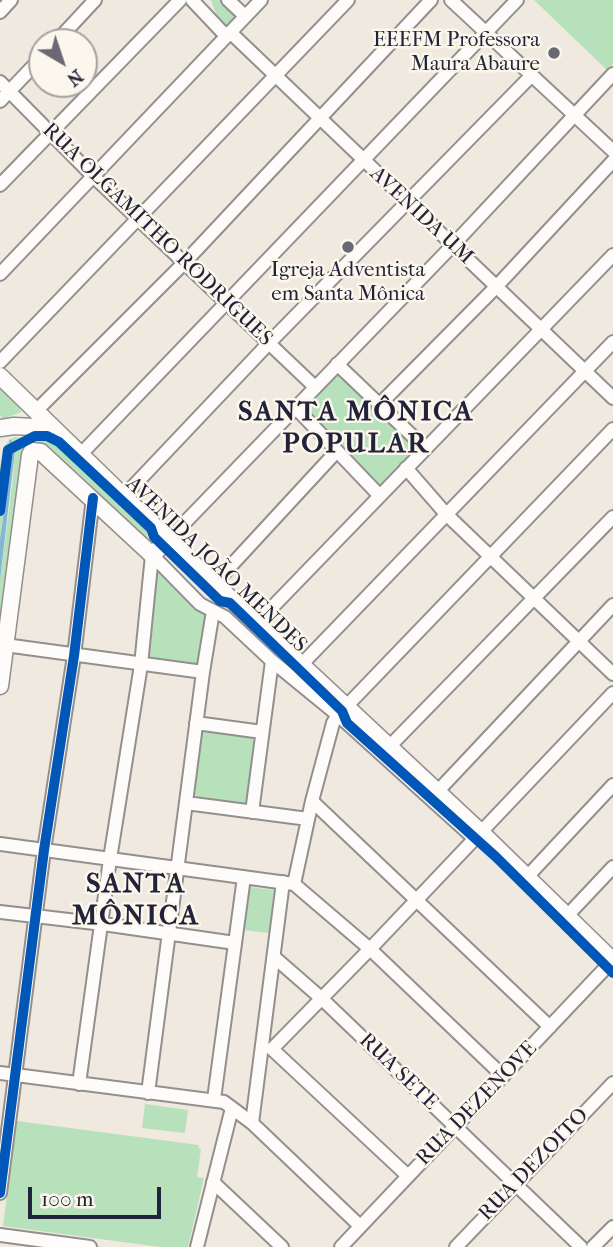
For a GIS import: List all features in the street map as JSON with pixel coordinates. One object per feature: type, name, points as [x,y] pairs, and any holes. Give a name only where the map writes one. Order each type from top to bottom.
[{"type":"main road","name":"AVENIDA JOÃO MENDES","points":[[0,376],[168,540],[301,664],[342,711],[389,747],[611,959]]},
{"type":"main road","points":[[5,430],[26,418],[32,406]]},
{"type":"main road","points":[[5,430],[43,429],[66,439]]},
{"type":"main road","points":[[0,685],[32,451],[39,450],[152,555],[168,540]]},
{"type":"street","points":[[0,12],[11,0]]},
{"type":"street","points":[[69,28],[95,0]]},
{"type":"street","points":[[0,185],[180,0]]},
{"type":"street","name":"AVENIDA UM","points":[[192,0],[613,398]]},
{"type":"street","points":[[228,0],[245,16]]},
{"type":"street","points":[[0,274],[261,0]]},
{"type":"street","points":[[0,362],[348,0]]},
{"type":"street","points":[[32,406],[185,262],[431,0]]},
{"type":"street","points":[[451,0],[613,151]]},
{"type":"street","points":[[81,454],[517,0]]},
{"type":"street","points":[[0,101],[5,86],[28,68]]},
{"type":"street","points":[[168,540],[453,245],[613,74]]},
{"type":"street","points":[[124,496],[269,343],[532,75]]},
{"type":"street","name":"RUA OLGAMITHO RODRIGUES","points":[[5,86],[93,176],[315,387]]},
{"type":"street","points":[[378,406],[496,287],[613,161]]},
{"type":"street","points":[[257,623],[541,330],[608,270],[613,255]]},
{"type":"street","points":[[301,664],[613,342]]},
{"type":"street","points":[[337,364],[425,448]]},
{"type":"street","points":[[295,407],[379,495]]},
{"type":"street","points":[[252,1123],[267,1049],[274,957],[289,883],[332,723],[613,429]]},
{"type":"street","points":[[215,583],[336,452]]},
{"type":"street","points":[[406,468],[446,514],[613,674]]},
{"type":"street","points":[[0,1193],[44,850],[74,656],[93,498]]},
{"type":"street","points":[[389,747],[613,517]]},
{"type":"street","points":[[152,555],[200,604],[225,617],[272,661],[342,711]]},
{"type":"street","points":[[79,1084],[110,859],[141,664],[152,555]]},
{"type":"street","points":[[437,792],[613,605]]},
{"type":"street","points":[[148,1093],[213,611]]},
{"type":"street","points":[[5,645],[203,672]]},
{"type":"street","points":[[252,812],[272,661]]},
{"type":"street","points":[[267,1049],[370,949],[415,898],[481,837],[613,692]]},
{"type":"street","name":"AVENIDA JOÃO MENDES","points":[[342,711],[481,837],[496,857],[592,950],[611,959]]},
{"type":"street","points":[[196,723],[262,732]]},
{"type":"street","points":[[526,878],[613,785]]},
{"type":"street","points":[[312,801],[550,1027]]},
{"type":"street","points":[[186,803],[308,819]]},
{"type":"street","points":[[0,844],[289,883],[370,949],[503,1076]]},
{"type":"street","points":[[566,917],[613,867]]},
{"type":"street","points":[[214,1099],[244,877]]},
{"type":"street","points":[[0,912],[235,943]]},
{"type":"street","name":"RUA SETE","points":[[274,957],[321,998],[581,1247]]},
{"type":"street","name":"RUA DEZENOVE","points":[[341,1247],[611,959]]},
{"type":"street","points":[[267,1049],[408,1176]]},
{"type":"street","points":[[0,1073],[214,1099],[252,1123],[360,1226]]},
{"type":"street","name":"RUA DEZOITO","points":[[456,1247],[613,1083]]},
{"type":"street","points":[[197,1247],[232,1108]]},
{"type":"street","points":[[213,1182],[282,1247]]},
{"type":"street","points":[[593,1247],[613,1227]]},
{"type":"street","points":[[0,1235],[90,1247]]},
{"type":"green space","points":[[211,0],[221,0],[233,12],[234,19],[225,27],[221,27]]},
{"type":"green space","points":[[534,0],[613,0],[613,64],[607,70]]},
{"type":"green space","points":[[335,374],[341,375],[415,446],[413,454],[381,485],[376,485],[311,418],[310,399]]},
{"type":"green space","points":[[0,388],[20,406],[21,412],[3,419],[0,415]]},
{"type":"green space","points":[[35,437],[49,438],[58,443],[144,527],[148,536],[146,542],[140,537],[142,534],[89,488],[91,485],[50,447],[28,447],[27,440]]},
{"type":"green space","points":[[20,438],[23,445],[0,646],[0,580],[13,477],[15,445],[11,439]]},
{"type":"green space","points":[[9,440],[13,450],[0,539],[0,468],[3,449]]},
{"type":"green space","points":[[157,566],[207,615],[199,667],[148,658]]},
{"type":"green space","points":[[200,729],[257,735],[248,805],[193,800],[191,797]]},
{"type":"green space","points":[[249,887],[274,890],[269,933],[243,930]]},
{"type":"green space","points":[[145,1104],[188,1110],[185,1133],[142,1128]]},
{"type":"green space","points":[[17,1121],[199,1145],[198,1148],[201,1149],[197,1177],[204,1178],[188,1247],[160,1247],[3,1226]]},
{"type":"water","points":[[11,439],[15,450],[0,580],[0,539],[13,450],[9,440]]},
{"type":"cycle path","points":[[0,511],[8,450],[35,436],[47,436],[59,442],[151,528],[154,537],[220,601],[230,603],[342,711],[347,723],[496,857],[613,973]]},
{"type":"cycle path","points":[[0,1193],[44,850],[74,656],[93,498]]},
{"type":"place","name":"EEEFM Professora Maura Abaure","points":[[554,53]]},
{"type":"place","name":"Igreja Adventista em Santa Mônica","points":[[348,247]]},
{"type":"district","name":"SANTA MÔNICA POPULAR","points":[[356,429]]},
{"type":"district","name":"SANTA MÔNICA","points":[[136,901]]}]
